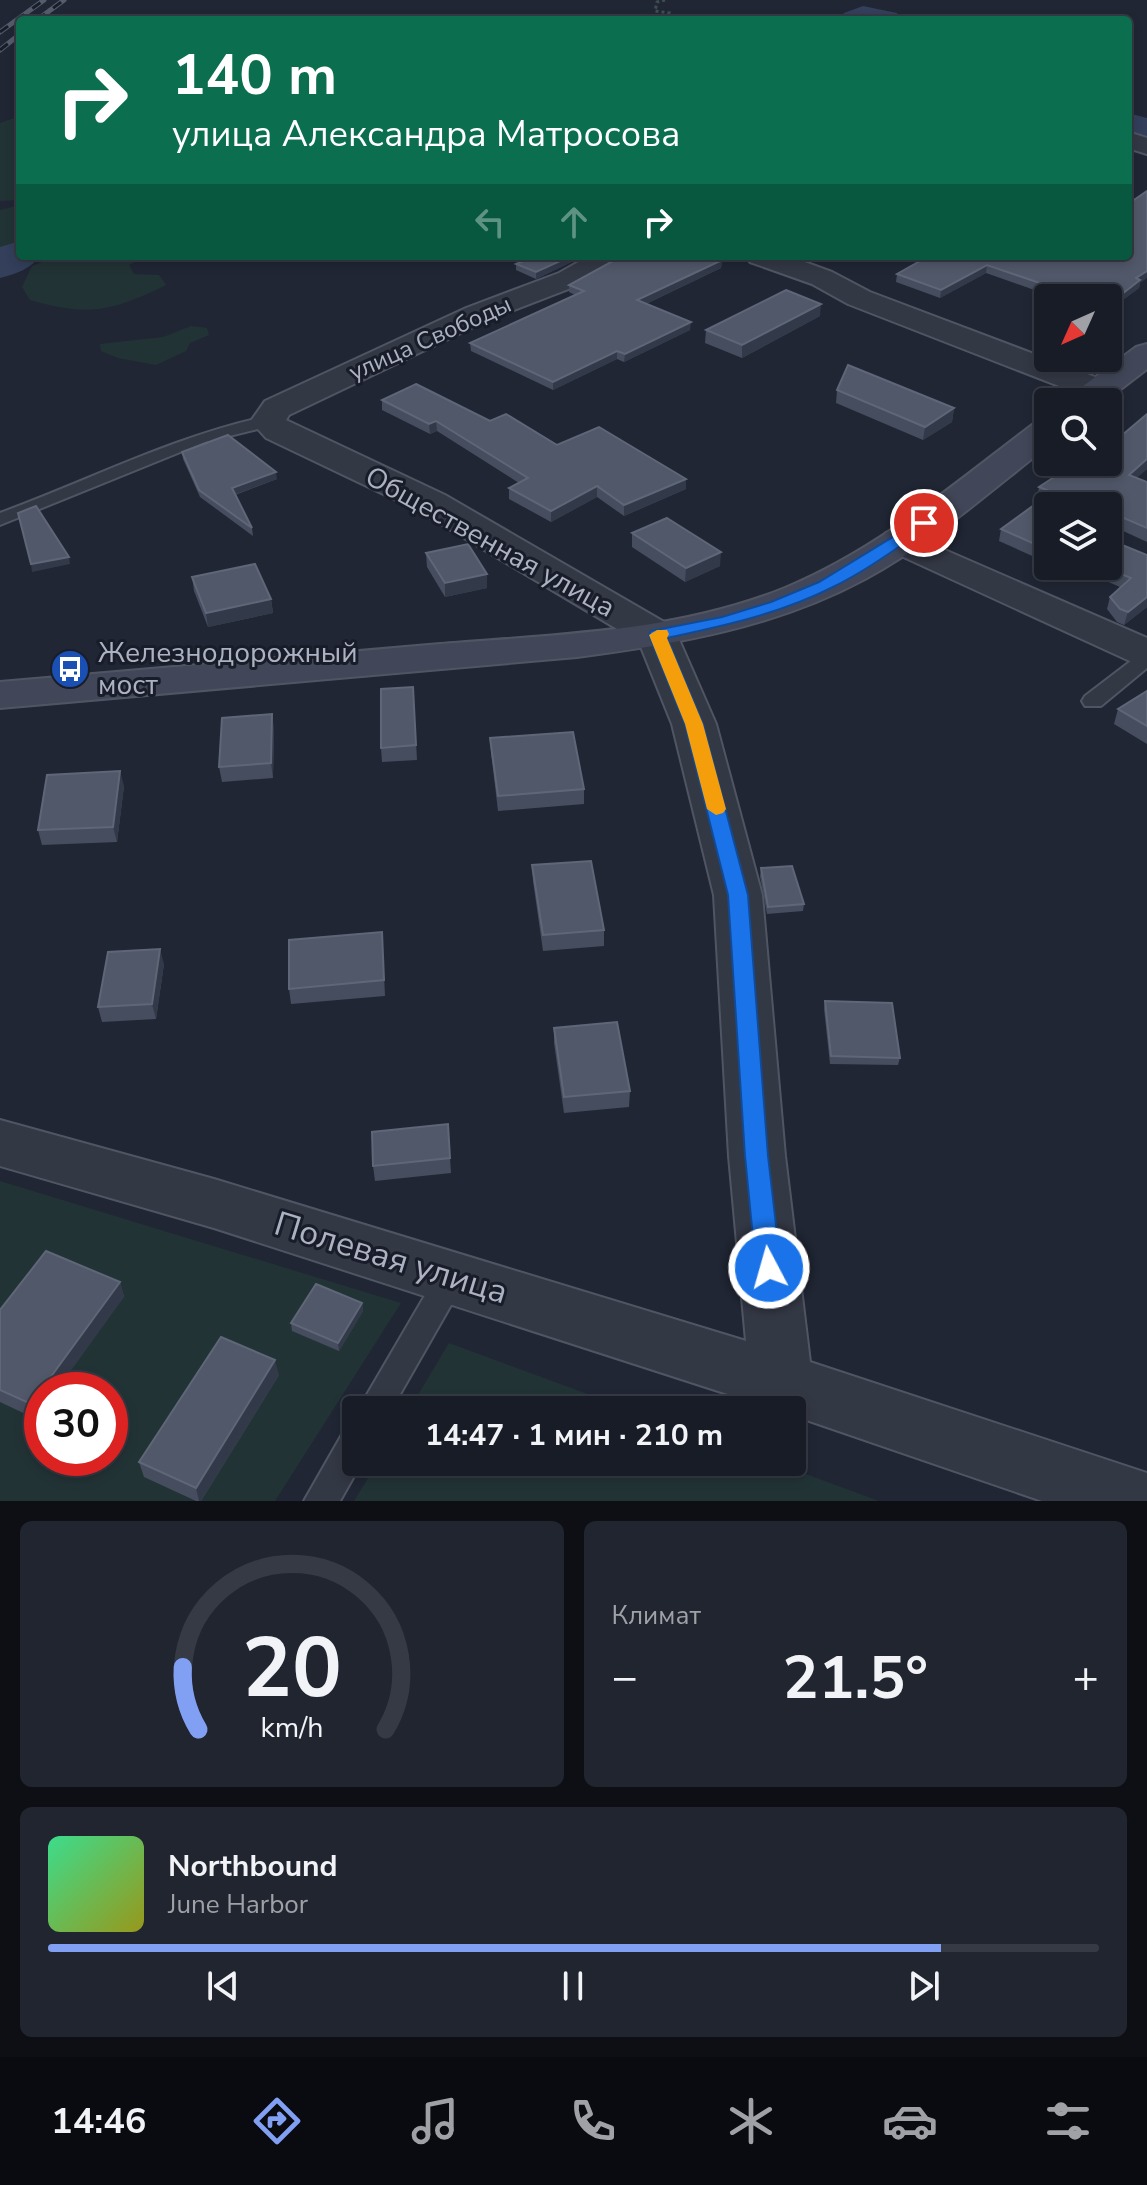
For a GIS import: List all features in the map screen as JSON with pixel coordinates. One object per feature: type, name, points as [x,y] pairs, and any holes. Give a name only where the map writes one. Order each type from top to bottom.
[{"type":"main road","points":[[1102,388],[1144,359]]},
{"type":"main road","points":[[0,695],[577,645],[657,635],[725,621],[777,605],[825,585],[899,541],[1034,440]]},
{"type":"street","name":"улица Свободы","points":[[273,426],[277,408],[477,314],[569,279],[603,260]]},
{"type":"street","points":[[771,260],[822,278],[859,298],[1072,388]]},
{"type":"street","name":"Общественная улица","points":[[273,426],[432,503],[657,635]]},
{"type":"street","points":[[899,541],[1147,656]]},
{"type":"street","points":[[657,635],[694,724],[738,895],[757,1156],[781,1380]]},
{"type":"street","name":"Полевая улица","points":[[0,1143],[70,1160],[452,1276],[781,1380],[1135,1501]]},
{"type":"lane","points":[[0,519],[79,490],[195,440],[273,426]]},
{"type":"lane","points":[[1093,701],[1147,656]]},
{"type":"lane","points":[[382,1396],[452,1276]]},
{"type":"lane","points":[[321,1501],[342,1466]]},
{"type":"path","points":[[665,0],[657,2],[655,11],[674,16]]},
{"type":"shaded area","points":[[16,117],[16,200],[0,201],[0,123]]},
{"type":"shaded area","points":[[16,206],[16,248],[0,258],[0,210]]},
{"type":"shaded area","points":[[47,260],[138,260],[129,265],[134,274],[159,275],[166,285],[115,306],[85,310],[69,308],[30,300],[22,287],[32,266]]},
{"type":"shaded area","points":[[191,326],[207,328],[209,335],[190,343],[186,351],[156,365],[118,358],[101,351],[100,344],[163,337]]},
{"type":"shaded area","points":[[0,1181],[401,1303],[275,1501],[0,1501]]},
{"type":"shaded area","points":[[449,1343],[593,1396],[417,1396]]},
{"type":"shaded area","points":[[806,1474],[879,1501],[354,1501],[369,1476]]},
{"type":"building","points":[[1147,191],[1147,271],[1122,294],[1122,284],[1043,284],[987,265],[941,290],[897,274],[922,260],[1132,260],[1132,201]]},
{"type":"building","points":[[526,260],[562,260],[536,272],[516,264]]},
{"type":"building","points":[[615,260],[722,260],[637,300],[691,322],[625,354],[617,351],[553,382],[470,343],[584,291],[569,285]]},
{"type":"building","points":[[786,290],[821,304],[742,345],[706,330]]},
{"type":"building","points":[[848,365],[954,408],[925,427],[837,390]]},
{"type":"building","points":[[416,384],[490,421],[506,414],[557,445],[599,427],[686,479],[624,505],[597,486],[551,511],[509,488],[528,478],[436,421],[429,424],[382,400]]},
{"type":"building","points":[[1147,414],[1147,459],[1129,475],[1147,482],[1147,528],[1122,517],[1122,492],[1052,492],[1039,487],[1056,476],[1122,476],[1122,435]]},
{"type":"building","points":[[228,435],[276,472],[232,488],[252,528],[199,490],[182,452]]},
{"type":"building","points":[[1034,505],[1034,544],[1001,529]]},
{"type":"building","points":[[36,506],[69,557],[31,564],[18,513]]},
{"type":"building","points":[[667,518],[721,552],[686,568],[632,533]]},
{"type":"building","points":[[468,544],[487,574],[445,583],[426,553]]},
{"type":"building","points":[[1122,545],[1147,555],[1147,597],[1128,612],[1120,609],[1110,597],[1131,578],[1122,574]]},
{"type":"building","points":[[255,564],[271,599],[206,613],[192,577]]},
{"type":"building","points":[[413,687],[416,745],[381,748],[381,689]]},
{"type":"building","points":[[1147,691],[1147,726],[1118,709]]},
{"type":"building","points":[[272,714],[271,763],[219,767],[222,718]]},
{"type":"building","points":[[573,732],[584,789],[498,796],[490,738]]},
{"type":"building","points":[[120,771],[113,827],[38,830],[47,775]]},
{"type":"building","points":[[591,861],[604,930],[543,935],[532,865]]},
{"type":"building","points":[[792,866],[804,904],[768,907],[761,868]]},
{"type":"building","points":[[382,932],[384,980],[289,989],[289,940]]},
{"type":"building","points":[[160,949],[152,1004],[98,1007],[108,952]]},
{"type":"building","points":[[825,1001],[892,1003],[900,1058],[831,1056]]},
{"type":"building","points":[[617,1022],[630,1091],[564,1097],[554,1028]]},
{"type":"building","points":[[448,1124],[450,1158],[373,1166],[372,1132]]},
{"type":"building","points":[[46,1251],[120,1282],[54,1372],[24,1372],[24,1401],[0,1390],[0,1310]]},
{"type":"building","points":[[316,1284],[362,1303],[338,1343],[291,1323]]},
{"type":"building","points":[[221,1337],[275,1360],[196,1488],[139,1462]]},
{"type":"waterway","points":[[1132,125],[1147,129]]},
{"type":"waterway","points":[[0,265],[16,256]]},
{"type":"railway","points":[[22,16],[44,0]]},
{"type":"railway","points":[[42,16],[64,0]]},
{"type":"railway","points":[[0,32],[16,20]]},
{"type":"railway","points":[[0,50],[16,37]]},
{"type":"slow traffic","points":[[661,634],[657,635],[694,724],[716,809]]},
{"type":"place","name":"Железнодорожный мост","points":[[70,669]]},
{"type":"route","points":[[769,1268],[757,1156],[738,895],[694,724],[657,635],[725,621],[777,605],[825,585],[864,564],[924,523]]}]
